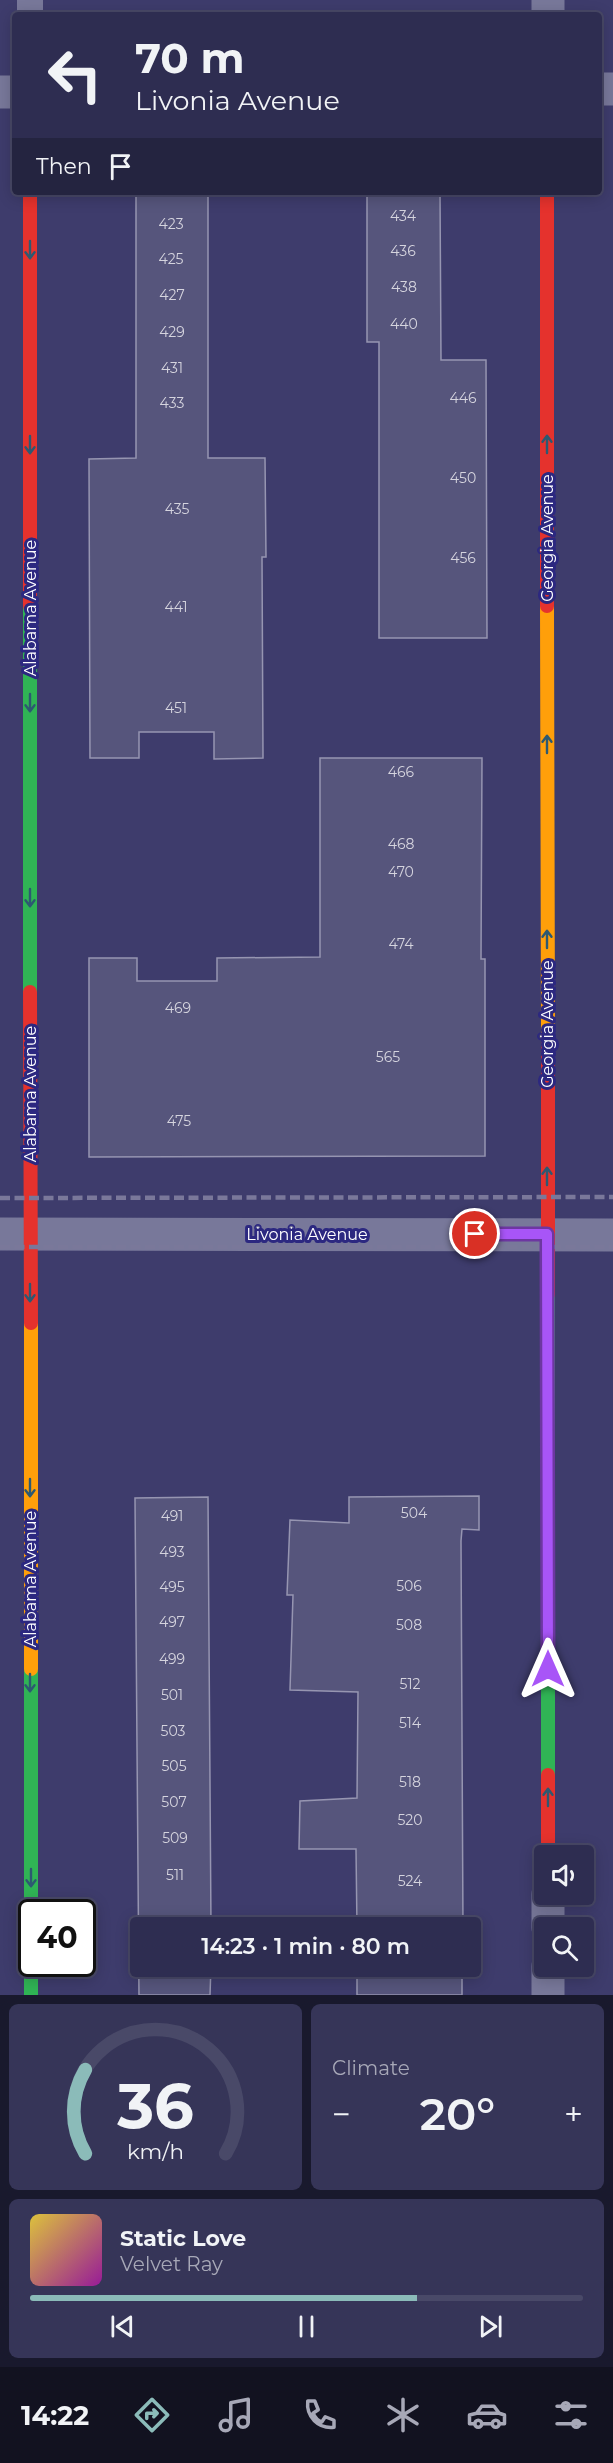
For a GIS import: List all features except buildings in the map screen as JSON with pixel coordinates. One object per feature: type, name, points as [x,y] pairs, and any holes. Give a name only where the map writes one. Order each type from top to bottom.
[{"type":"street","name":"Alabama Avenue","points":[[30,195],[15,1234],[31,1995]]},
{"type":"street","name":"Georgia Avenue","points":[[548,195],[548,1845]]},
{"type":"street","name":"Livonia Avenue","points":[[15,1234],[613,1235]]},
{"type":"street","points":[[548,1977],[548,1995]]},
{"type":"railway","points":[[0,1198],[613,1197]]},
{"type":"railway","points":[[0,1247],[613,1247]]},
{"type":"traffic: fast","points":[[30,606],[30,992]]},
{"type":"traffic: fast","points":[[548,1294],[548,1775]]},
{"type":"traffic: fast","points":[[31,1669],[31,1995]]},
{"type":"traffic: slow","points":[[547,606],[548,1036]]},
{"type":"traffic: slow","points":[[31,1323],[31,1669]]},
{"type":"traffic: jam","points":[[30,195],[30,606]]},
{"type":"traffic: jam","points":[[547,195],[547,606]]},
{"type":"traffic: jam","points":[[30,992],[31,1323]]},
{"type":"traffic: jam","points":[[548,1036],[548,1294]]},
{"type":"traffic: jam","points":[[548,1775],[548,1845]]},
{"type":"route","points":[[475,1234],[547,1234],[548,1669]]}]
